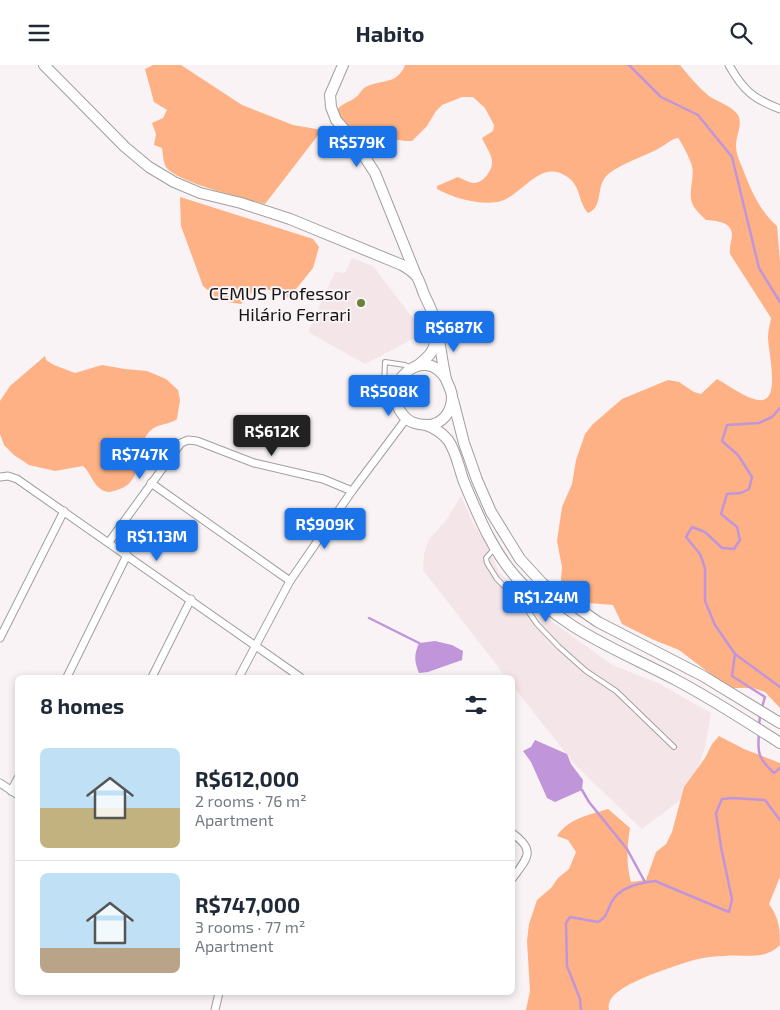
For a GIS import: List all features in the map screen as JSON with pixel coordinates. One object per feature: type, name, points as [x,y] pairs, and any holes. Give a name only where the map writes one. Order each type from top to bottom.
[{"type":"main road","points":[[44,65],[125,147],[149,167],[174,182],[200,193],[290,219],[402,265],[416,275]]},
{"type":"main road","points":[[343,65],[330,95],[331,107],[336,120],[353,139],[375,173],[434,316],[446,379],[464,443],[477,480],[491,512],[520,559],[543,584],[598,622],[703,676],[780,723]]},
{"type":"main road","points":[[437,332],[435,347],[432,353],[400,379],[396,397],[399,408],[406,419],[439,431],[451,446],[464,482],[494,549],[526,589],[566,622],[595,640],[687,686],[780,743]]},
{"type":"main road","points":[[414,367],[436,367],[442,371],[446,379]]},
{"type":"main road","points":[[426,425],[439,422],[447,415],[452,397]]},
{"type":"street","points":[[729,65],[739,83],[753,97],[780,109]]},
{"type":"street","points":[[240,675],[290,581],[352,491],[406,419]]},
{"type":"street","points":[[109,542],[181,443],[191,440],[254,463],[323,479],[352,491]]},
{"type":"street","points":[[0,477],[8,476],[18,479],[297,675]]},
{"type":"street","points":[[151,483],[290,581]]},
{"type":"street","points":[[0,637],[64,511]]},
{"type":"street","points":[[68,675],[127,555]]},
{"type":"street","points":[[153,675],[191,599]]},
{"type":"street","points":[[0,783],[14,793]]},
{"type":"street","points":[[515,835],[524,841],[527,857],[515,875]]},
{"type":"street","points":[[215,1010],[219,995]]},
{"type":"lane","points":[[384,385],[385,362],[414,367]]},
{"type":"lane","points":[[399,408],[381,401],[374,403],[377,390],[400,379]]},
{"type":"lane","points":[[494,549],[486,558],[487,563],[502,585],[517,595],[537,624],[586,671],[616,691],[674,747]]},
{"type":"shaded area","points":[[153,65],[181,65],[242,105],[293,125],[322,130],[265,204],[196,184],[172,173],[166,167],[162,148],[154,145],[156,134],[152,123],[163,118],[167,110],[154,102],[145,69]]},
{"type":"shaded area","points":[[405,65],[680,65],[705,93],[725,104],[738,115],[740,126],[736,145],[738,156],[756,199],[777,226],[780,261],[780,708],[765,692],[753,688],[729,688],[679,650],[622,624],[613,605],[564,601],[560,591],[562,567],[557,541],[562,507],[572,484],[576,460],[585,434],[593,424],[622,399],[668,380],[679,382],[694,392],[701,394],[717,379],[746,396],[758,400],[768,397],[771,391],[772,372],[768,337],[771,318],[730,254],[732,234],[729,226],[706,220],[693,205],[691,200],[692,166],[681,143],[678,138],[673,139],[608,174],[602,183],[595,207],[588,213],[574,183],[564,175],[555,172],[546,172],[537,176],[514,194],[497,202],[482,203],[458,198],[437,189],[437,186],[458,177],[471,183],[477,183],[487,176],[492,165],[490,155],[482,138],[493,131],[494,125],[485,108],[473,97],[462,97],[442,105],[427,126],[412,141],[387,138],[377,142],[357,144],[335,113],[342,105],[356,97],[365,87],[395,78]]},
{"type":"shaded area","points":[[180,197],[313,239],[319,247],[313,268],[289,298],[269,290],[254,290],[241,304],[220,301],[203,286],[181,226]]},
{"type":"shaded area","name":"CEMUS Professor Hilário Ferrari","points":[[352,258],[373,266],[424,333],[365,364],[308,332],[335,272],[345,273]]},
{"type":"shaded area","points":[[45,356],[46,360],[54,365],[75,373],[102,365],[147,371],[166,379],[178,390],[180,400],[177,419],[156,427],[149,432],[141,448],[136,473],[126,486],[113,491],[104,491],[96,485],[83,466],[55,471],[29,465],[14,455],[4,445],[0,434],[0,401],[10,386]]},
{"type":"shaded area","points":[[461,496],[499,572],[540,613],[612,665],[658,683],[711,713],[705,748],[687,795],[642,829],[575,765],[515,689],[515,675],[504,675],[423,570],[424,554],[429,539],[445,522]]},
{"type":"shaded area","points":[[435,641],[452,645],[463,651],[462,660],[428,672],[419,673],[415,658],[419,643]]},
{"type":"shaded area","points":[[719,736],[744,749],[780,763],[780,877],[769,904],[778,923],[780,945],[774,950],[761,955],[705,958],[657,972],[626,986],[617,993],[610,1002],[609,1010],[526,1010],[530,991],[527,941],[529,924],[537,900],[569,869],[576,852],[568,840],[557,836],[573,821],[608,809],[630,828],[628,869],[631,882],[646,880],[656,852],[666,844],[672,832],[684,787]]},
{"type":"shaded area","points":[[535,740],[567,754],[571,764],[583,780],[582,790],[555,802],[547,798],[531,762],[523,751],[531,747]]},
{"type":"waterway","points":[[629,65],[661,97],[698,115],[732,157],[759,268],[780,302]]},
{"type":"waterway","points":[[762,707],[765,697],[732,676],[735,654],[715,625],[705,601],[705,568],[700,554],[686,537],[692,527],[705,532],[722,548],[734,549],[740,540],[737,527],[721,514],[727,494],[741,493],[749,489],[752,477],[738,455],[722,441],[727,425],[759,423],[772,417],[780,408]]},
{"type":"waterway","points":[[369,618],[419,643]]},
{"type":"waterway","points":[[735,654],[780,687]]},
{"type":"waterway","points":[[759,727],[760,715]]},
{"type":"waterway","points":[[759,733],[758,746],[762,760],[774,773],[780,768]]},
{"type":"waterway","points":[[582,790],[589,802],[627,849],[645,882]]},
{"type":"waterway","points":[[581,1010],[580,999],[567,966],[566,923],[570,917],[598,922],[605,916],[611,903],[619,893],[636,885],[655,881],[729,912],[732,899],[716,813],[722,799],[765,800],[780,820]]},
{"type":"place","name":"CEMUS Professor Hilário Ferrari","points":[[361,303]]}]
